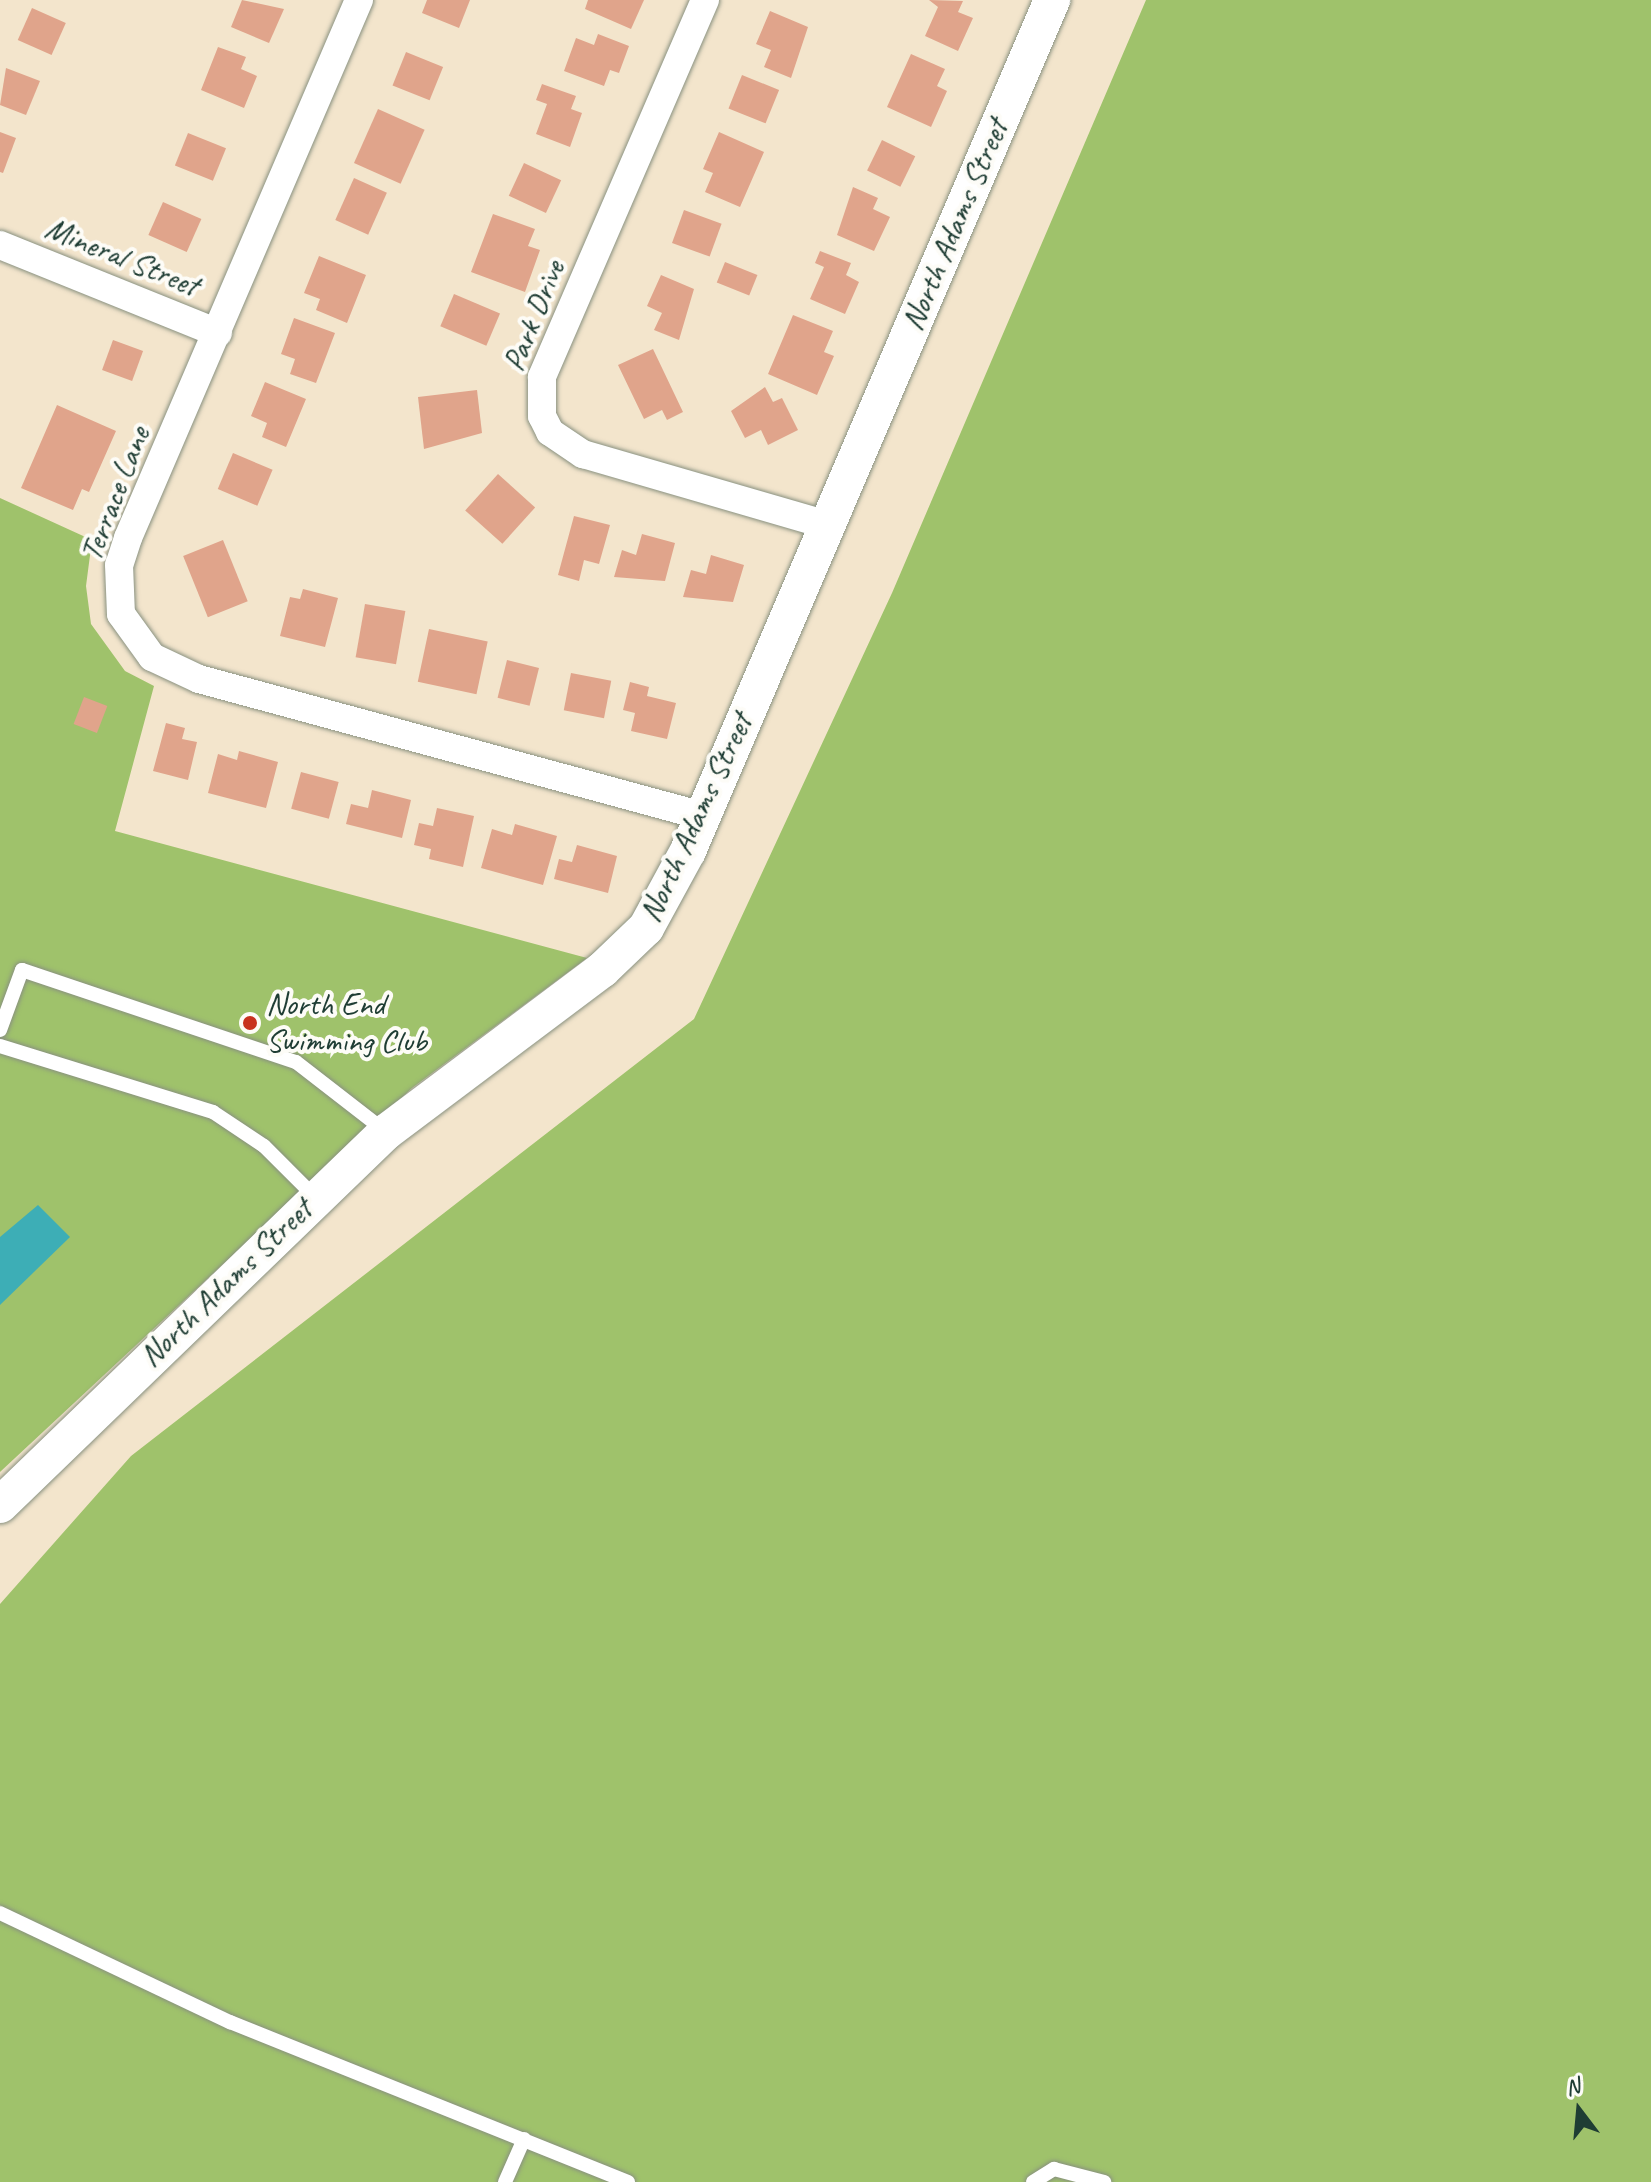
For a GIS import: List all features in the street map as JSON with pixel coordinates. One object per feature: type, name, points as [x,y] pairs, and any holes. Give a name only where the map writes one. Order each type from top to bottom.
[{"type":"street","name":"Terrace Lane","points":[[359,0],[119,565],[121,614],[152,657],[199,679],[703,816]]},
{"type":"street","name":"Park Drive","points":[[705,0],[542,377],[542,416],[550,432],[583,454],[827,525]]},
{"type":"street","name":"North Adams Street","points":[[0,1505],[315,1197],[386,1132],[632,945],[703,816],[1052,0]]},
{"type":"street","name":"Mineral Street","points":[[0,245],[218,333]]},
{"type":"lane","points":[[0,1030],[22,970],[296,1062],[386,1132]]},
{"type":"lane","points":[[0,1046],[213,1112],[264,1146],[315,1197]]},
{"type":"lane","points":[[0,1913],[230,2022],[628,2182]]},
{"type":"lane","points":[[505,2182],[524,2139]]},
{"type":"lane","points":[[1033,2182],[1054,2169],[1104,2182]]},
{"type":"green space","points":[[1146,0],[1651,0],[1651,2182],[0,2182],[0,1604],[131,1456],[694,1019],[892,593]]},
{"type":"green space","name":"North End Swimming Club","points":[[0,498],[92,540],[86,586],[91,624],[125,671],[154,686],[115,831],[587,958],[412,1088],[0,1472]]},
{"type":"water","points":[[38,1205],[70,1237],[0,1305],[0,1237]]},
{"type":"building","points":[[242,0],[284,9],[269,43],[231,27]]},
{"type":"building","points":[[427,0],[470,0],[459,28],[422,13]]},
{"type":"building","points":[[588,0],[644,0],[631,29],[585,9]]},
{"type":"building","points":[[929,0],[963,1],[958,12],[973,18],[958,51],[925,36],[938,7]]},
{"type":"building","points":[[32,8],[66,23],[52,55],[18,40]]},
{"type":"building","points":[[770,11],[808,27],[791,78],[764,67],[771,50],[756,44]]},
{"type":"building","points":[[598,34],[629,46],[619,73],[610,70],[604,86],[564,71],[576,38],[594,45]]},
{"type":"building","points":[[218,47],[246,57],[241,69],[257,76],[244,108],[201,90]]},
{"type":"building","points":[[406,52],[443,67],[430,100],[393,85]]},
{"type":"building","points":[[911,54],[945,69],[937,86],[947,91],[931,127],[887,107]]},
{"type":"building","points":[[6,68],[40,81],[26,115],[0,105]]},
{"type":"building","points":[[742,75],[779,90],[766,123],[729,108]]},
{"type":"building","points":[[542,84],[576,96],[571,109],[582,113],[570,147],[536,134],[547,104],[536,100]]},
{"type":"building","points":[[378,109],[425,130],[401,184],[354,163]]},
{"type":"building","points":[[0,132],[16,138],[3,173],[0,172]]},
{"type":"building","points":[[719,132],[764,152],[740,207],[705,192],[713,173],[703,169]]},
{"type":"building","points":[[188,133],[226,148],[213,181],[175,165]]},
{"type":"building","points":[[882,140],[915,156],[900,187],[867,171]]},
{"type":"building","points":[[524,163],[561,180],[546,213],[509,196]]},
{"type":"building","points":[[354,178],[387,193],[368,235],[335,220]]},
{"type":"building","points":[[853,187],[878,198],[873,209],[890,217],[874,251],[837,235]]},
{"type":"building","points":[[163,202],[201,219],[187,252],[148,235]]},
{"type":"building","points":[[684,210],[722,224],[710,257],[672,243]]},
{"type":"building","points":[[493,214],[535,229],[528,246],[540,250],[525,292],[471,272]]},
{"type":"building","points":[[820,251],[851,263],[846,275],[859,282],[845,314],[810,299],[824,267],[815,263]]},
{"type":"building","points":[[319,256],[366,275],[347,323],[316,310],[320,299],[304,293]]},
{"type":"building","points":[[725,262],[757,275],[749,296],[717,282]]},
{"type":"building","points":[[661,275],[694,289],[679,340],[654,330],[662,313],[647,306]]},
{"type":"building","points":[[454,294],[500,314],[486,346],[440,326]]},
{"type":"building","points":[[793,315],[833,331],[824,352],[834,356],[817,395],[768,374]]},
{"type":"building","points":[[294,318],[335,333],[316,383],[290,374],[295,359],[281,354]]},
{"type":"building","points":[[113,340],[143,351],[132,381],[102,370]]},
{"type":"building","points":[[653,349],[683,412],[667,420],[662,410],[644,419],[618,365]]},
{"type":"building","points":[[265,382],[306,399],[286,447],[262,437],[267,423],[251,416]]},
{"type":"building","points":[[765,387],[773,402],[782,398],[798,430],[768,445],[761,430],[745,438],[731,411]]},
{"type":"building","points":[[477,390],[482,433],[424,449],[418,397]]},
{"type":"building","points":[[57,405],[116,431],[89,492],[82,489],[73,510],[21,488]]},
{"type":"building","points":[[233,453],[273,470],[257,506],[218,489]]},
{"type":"building","points":[[498,474],[535,507],[502,544],[465,510]]},
{"type":"building","points":[[574,516],[610,525],[599,564],[584,560],[579,581],[558,575]]},
{"type":"building","points":[[642,534],[675,543],[665,581],[614,577],[622,550],[636,555]]},
{"type":"building","points":[[223,540],[248,601],[208,617],[183,556]]},
{"type":"building","points":[[711,555],[744,565],[733,602],[683,597],[691,570],[706,574]]},
{"type":"building","points":[[303,589],[338,598],[325,647],[280,636],[290,597],[300,599]]},
{"type":"building","points":[[365,604],[405,611],[396,664],[356,657]]},
{"type":"building","points":[[429,629],[488,641],[476,694],[418,682]]},
{"type":"building","points":[[507,660],[539,668],[530,706],[498,698]]},
{"type":"building","points":[[571,673],[611,681],[604,718],[564,710]]},
{"type":"building","points":[[630,682],[649,687],[647,696],[676,703],[667,739],[631,731],[635,713],[623,710]]},
{"type":"building","points":[[84,697],[107,706],[97,733],[74,724]]},
{"type":"building","points":[[166,723],[185,728],[182,739],[197,742],[188,780],[153,771]]},
{"type":"building","points":[[239,751],[278,762],[266,808],[208,793],[218,754],[237,760]]},
{"type":"building","points":[[301,772],[339,782],[329,819],[291,809]]},
{"type":"building","points":[[372,790],[411,800],[402,838],[346,824],[351,804],[368,808]]},
{"type":"building","points":[[437,808],[474,816],[463,867],[429,859],[431,849],[414,845],[419,823],[433,826]]},
{"type":"building","points":[[515,824],[557,836],[543,885],[481,868],[492,829],[512,835]]},
{"type":"building","points":[[577,845],[617,856],[608,893],[554,879],[559,859],[572,862]]},
{"type":"place","name":"North End Swimming Club","points":[[250,1023]]}]
